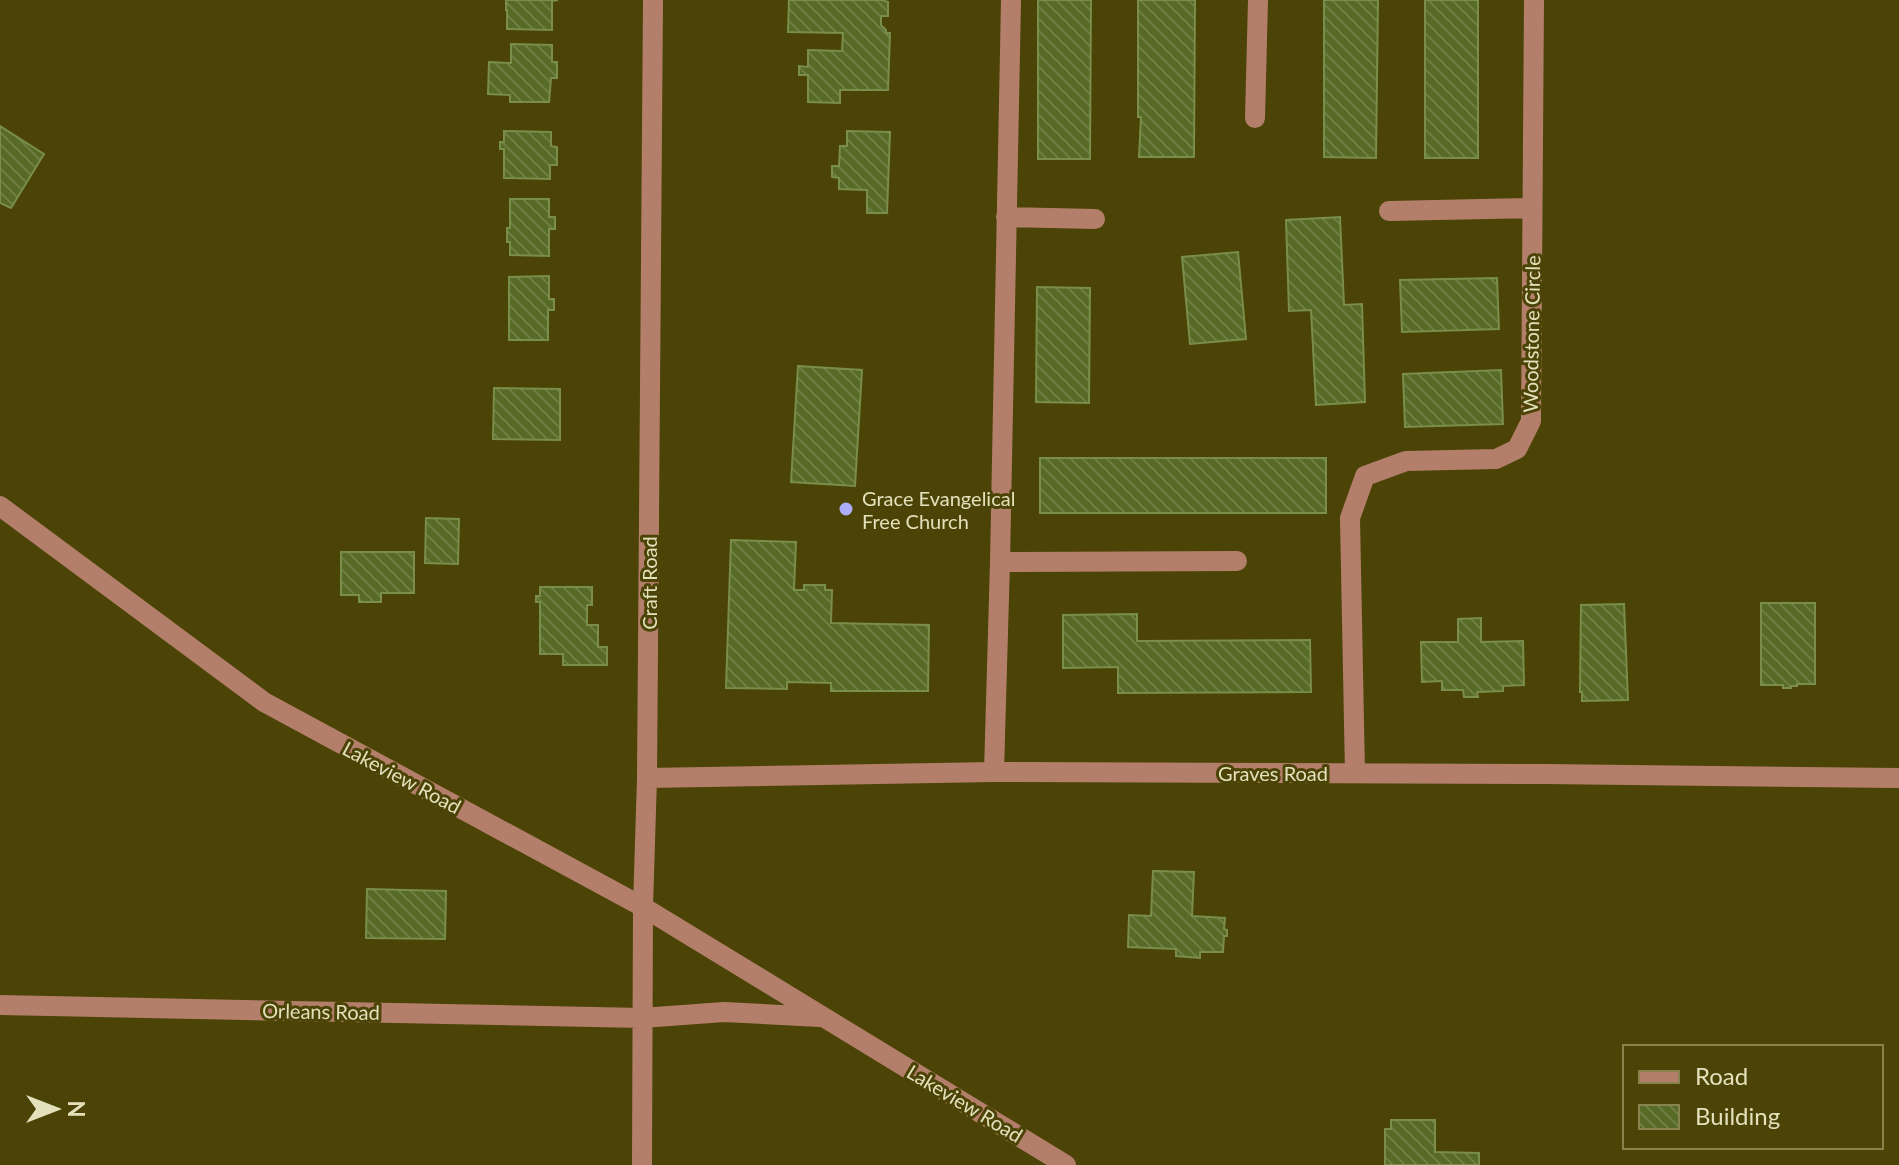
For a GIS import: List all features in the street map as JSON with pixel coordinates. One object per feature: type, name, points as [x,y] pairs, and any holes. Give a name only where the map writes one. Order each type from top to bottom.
[{"type":"street","name":"Craft Road","points":[[642,1165],[653,0]]},
{"type":"street","points":[[994,772],[1011,0]]},
{"type":"street","points":[[1255,118],[1258,0]]},
{"type":"street","name":"Woodstone Circle","points":[[1355,773],[1350,518],[1365,476],[1406,461],[1496,459],[1517,449],[1531,421],[1534,0]]},
{"type":"street","points":[[1389,211],[1532,208]]},
{"type":"street","points":[[1006,217],[1095,219]]},
{"type":"street","name":"Lakeview Road","points":[[0,506],[264,702],[643,907],[1066,1165]]},
{"type":"street","points":[[1000,562],[1237,561]]},
{"type":"street","name":"Graves Road","points":[[647,778],[994,772],[1899,778]]},
{"type":"street","name":"Orleans Road","points":[[0,1005],[642,1018]]},
{"type":"street","name":"Lakeview Road","points":[[642,1018],[724,1012],[824,1017]]},
{"type":"building","points":[[506,0],[558,0],[552,1],[552,30],[507,29]]},
{"type":"building","points":[[789,0],[888,2],[888,16],[881,16],[881,25],[886,33],[890,33],[888,90],[840,90],[840,103],[808,102],[808,75],[799,75],[799,66],[808,67],[808,50],[842,51],[843,33],[788,32]]},
{"type":"building","points":[[1038,0],[1091,0],[1090,159],[1038,159]]},
{"type":"building","points":[[1138,0],[1195,0],[1194,157],[1139,157]]},
{"type":"building","points":[[1324,0],[1378,0],[1376,158],[1324,157]]},
{"type":"building","points":[[1425,0],[1478,0],[1478,158],[1425,158]]},
{"type":"building","points":[[511,44],[552,45],[552,62],[557,62],[557,78],[551,78],[549,102],[510,102],[510,95],[488,94],[489,62],[511,63]]},
{"type":"building","points":[[0,126],[44,154],[11,208],[0,203]]},
{"type":"building","points":[[504,131],[551,132],[551,146],[557,147],[557,165],[550,165],[550,179],[504,178],[504,149],[500,149],[500,142],[504,142]]},
{"type":"building","points":[[847,131],[890,132],[887,213],[867,213],[867,190],[839,189],[839,178],[832,177],[832,166],[839,166],[840,146],[847,146]]},
{"type":"building","points":[[510,199],[549,199],[549,217],[555,217],[555,229],[549,229],[549,256],[510,255],[507,228],[510,228]]},
{"type":"building","points":[[1340,217],[1344,305],[1362,304],[1365,402],[1316,405],[1311,310],[1289,311],[1286,220]]},
{"type":"building","points":[[1238,252],[1246,339],[1190,344],[1182,257]]},
{"type":"building","points":[[549,276],[549,299],[554,299],[554,310],[548,310],[548,340],[509,340],[509,277]]},
{"type":"building","points":[[1497,278],[1499,329],[1402,332],[1400,280]]},
{"type":"building","points":[[1037,287],[1090,288],[1089,403],[1036,402]]},
{"type":"building","points":[[798,366],[862,370],[855,486],[791,482]]},
{"type":"building","points":[[1501,370],[1503,424],[1405,427],[1403,374]]},
{"type":"building","points":[[494,388],[560,389],[560,440],[493,439]]},
{"type":"building","points":[[1040,458],[1326,458],[1326,513],[1040,513]]},
{"type":"building","points":[[426,518],[459,519],[458,564],[425,563]]},
{"type":"building","points":[[731,540],[796,542],[794,590],[804,590],[804,585],[825,585],[825,590],[832,590],[831,623],[929,625],[928,691],[831,691],[831,683],[787,682],[787,689],[726,688]]},
{"type":"building","points":[[341,552],[414,552],[414,593],[381,593],[381,602],[359,602],[359,595],[341,595]]},
{"type":"building","points":[[540,587],[592,587],[592,605],[587,605],[587,625],[598,625],[598,647],[607,647],[607,665],[563,665],[563,654],[540,654],[540,602],[536,602],[536,596],[540,596]]},
{"type":"building","points":[[1761,603],[1815,603],[1815,684],[1797,684],[1791,688],[1761,685]]},
{"type":"building","points":[[1624,604],[1628,700],[1582,701],[1581,605]]},
{"type":"building","points":[[1137,614],[1137,641],[1310,640],[1311,692],[1118,693],[1118,667],[1063,668],[1063,615]]},
{"type":"building","points":[[1481,618],[1481,642],[1523,641],[1524,685],[1503,686],[1503,691],[1477,692],[1478,697],[1464,697],[1463,690],[1442,690],[1442,681],[1422,682],[1421,642],[1458,642],[1458,619]]},
{"type":"building","points":[[1153,871],[1194,872],[1192,916],[1225,918],[1227,936],[1224,936],[1223,952],[1200,952],[1200,958],[1176,956],[1176,949],[1128,947],[1129,915],[1151,916]]},
{"type":"building","points":[[367,889],[446,891],[445,939],[366,938]]},
{"type":"building","points":[[1391,1120],[1435,1120],[1435,1152],[1479,1153],[1479,1165],[1385,1165],[1385,1129],[1391,1129]]},
{"type":"place","name":"Grace Evangelical Free Church","points":[[846,509]]}]
